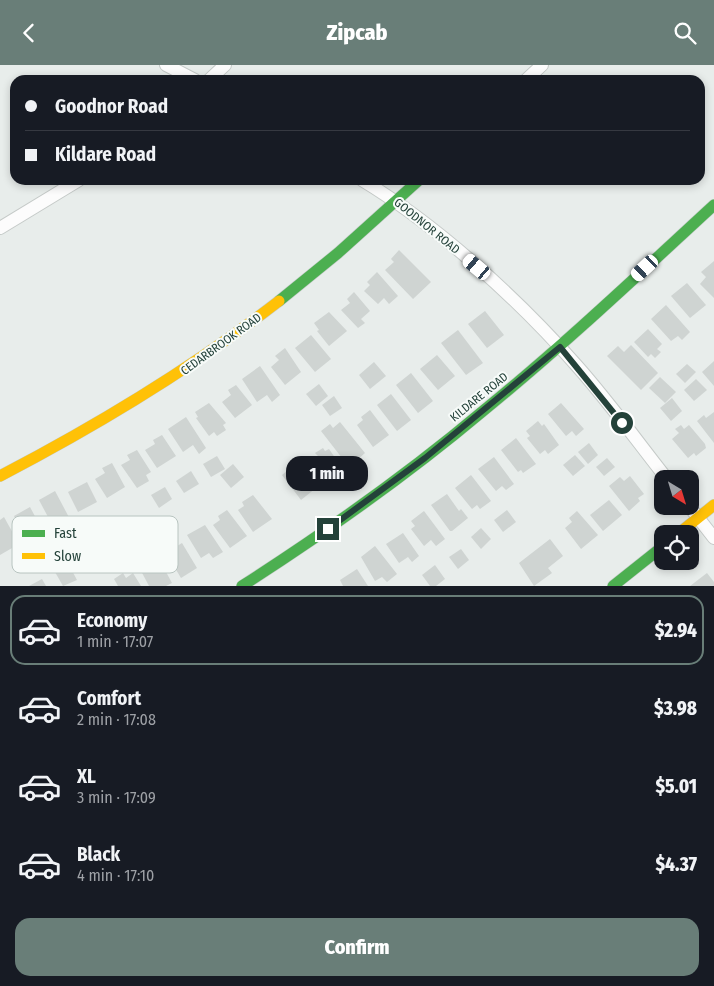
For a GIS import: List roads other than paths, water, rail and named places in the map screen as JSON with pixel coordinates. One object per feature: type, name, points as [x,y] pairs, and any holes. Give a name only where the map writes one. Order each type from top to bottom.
[{"type":"street","points":[[166,65],[185,75]]},
{"type":"street","points":[[214,75],[225,65]]},
{"type":"street","points":[[531,75],[542,65]]},
{"type":"street","points":[[0,228],[71,185]]},
{"type":"street","name":"GOODNOR ROAD","points":[[370,185],[397,201],[490,278],[578,367],[660,470]]},
{"type":"street","name":"CEDARBROOK ROAD","points":[[0,476],[126,407],[193,365],[304,281],[414,185]]},
{"type":"street","name":"KILDARE ROAD","points":[[242,586],[343,519],[425,458],[560,347],[714,205]]},
{"type":"street","points":[[689,525],[714,505]]},
{"type":"street","points":[[696,515],[714,538]]},
{"type":"street","points":[[613,586],[654,553]]}]
